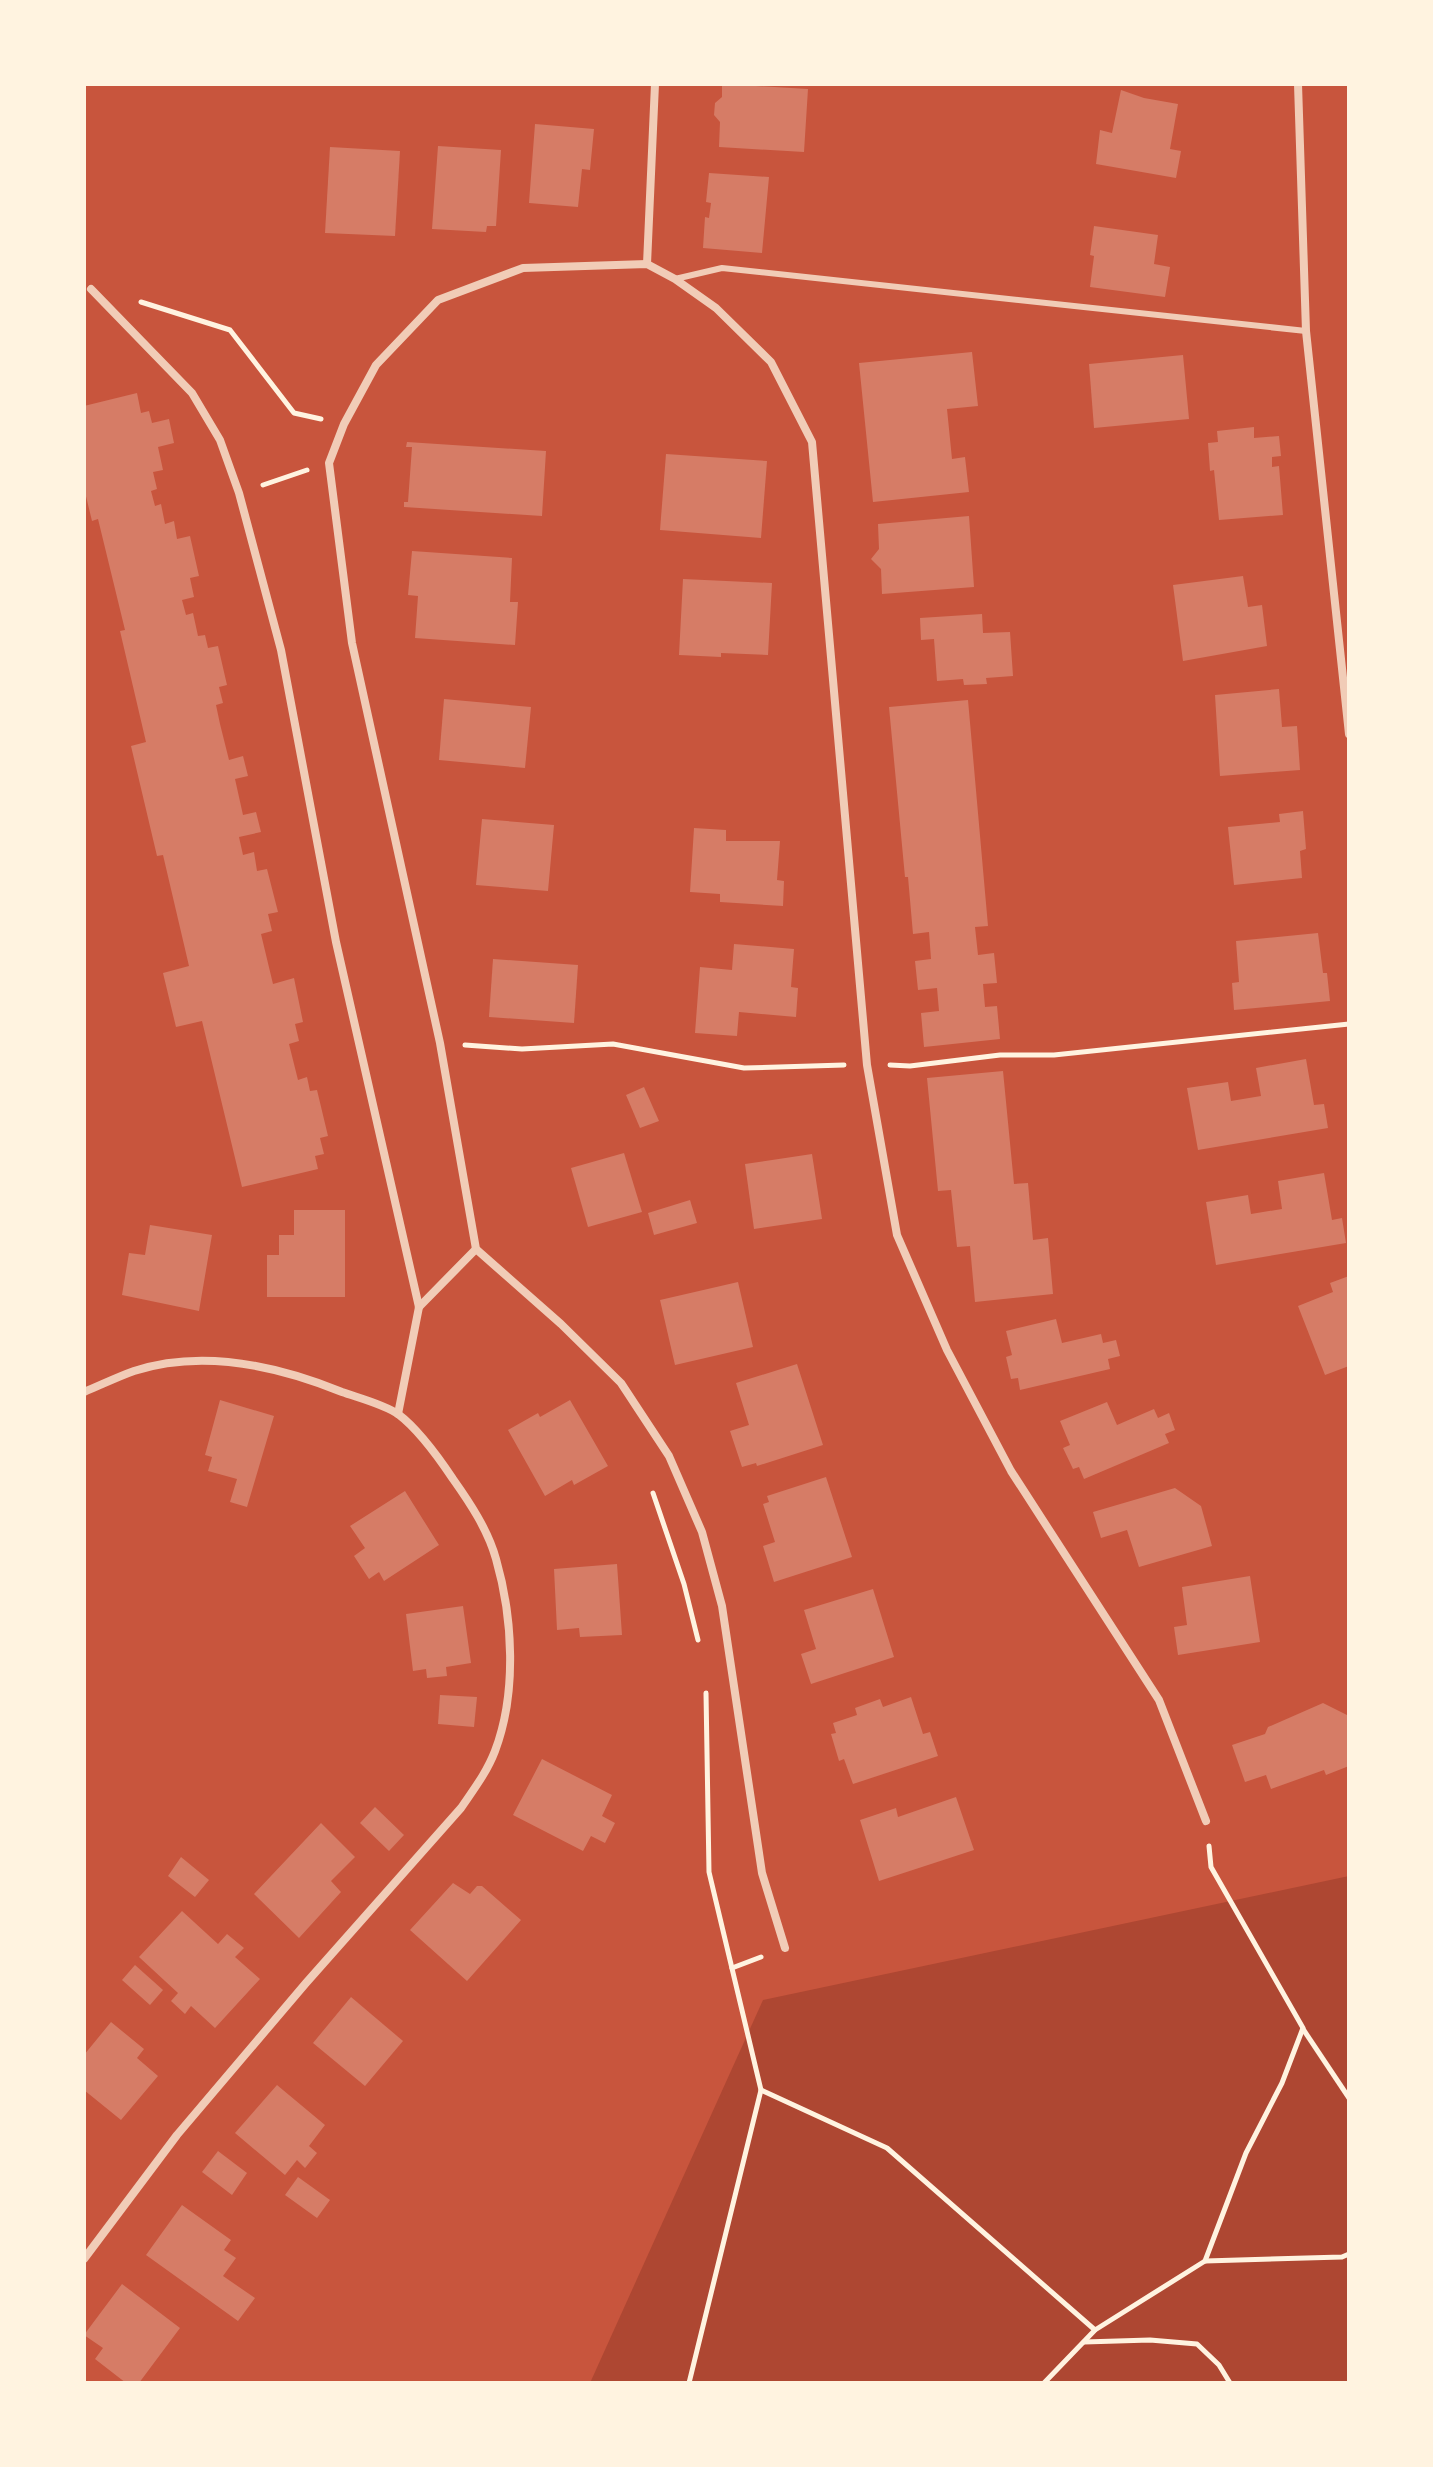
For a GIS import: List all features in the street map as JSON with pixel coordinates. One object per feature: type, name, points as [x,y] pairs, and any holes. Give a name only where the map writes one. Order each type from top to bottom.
[{"type":"street","points":[[647,264],[655,84]]},
{"type":"street","points":[[1298,84],[1306,331],[1349,734]]},
{"type":"street","points":[[785,1948],[762,1873],[722,1606],[702,1532],[669,1456],[621,1383],[561,1324],[476,1249],[440,1043],[352,643],[329,463],[344,424],[376,365],[438,300],[523,268],[647,264],[675,279],[716,308],[771,362],[812,442],[867,1065],[897,1235],[947,1350],[1011,1471],[1159,1700],[1206,1821]]},
{"type":"street","points":[[91,289],[192,393],[220,440],[239,493],[281,650],[336,942],[419,1307],[398,1414]]},
{"type":"street","points":[[419,1307],[476,1249]]},
{"type":"street","points":[[84,1392],[135,1371],[193,1360],[288,1372],[398,1414],[439,1457],[474,1510],[496,1556],[506,1606],[510,1665],[503,1724],[495,1750],[483,1776],[461,1808],[187,2123],[84,2259]]},
{"type":"lane","points":[[675,279],[722,268],[1306,331]]},
{"type":"path","points":[[91,289],[159,306],[230,330],[294,413],[344,424]]},
{"type":"path","points":[[239,493],[329,463]]},
{"type":"path","points":[[440,1043],[522,1049],[613,1044],[744,1068],[910,1066],[1000,1055],[1054,1055],[1349,1024]]},
{"type":"path","points":[[653,1491],[684,1584],[698,1641]]},
{"type":"path","points":[[689,2383],[761,2090],[709,1872],[706,1684]]},
{"type":"path","points":[[1206,1821],[1211,1867],[1303,2028],[1349,2098]]},
{"type":"path","points":[[1205,2261],[1246,2153],[1282,2083],[1303,2028]]},
{"type":"path","points":[[761,2090],[887,2148],[1095,2330]]},
{"type":"path","points":[[1044,2383],[1095,2330],[1205,2261],[1342,2257],[1349,2254]]},
{"type":"path","points":[[1084,2342],[1150,2340],[1197,2344],[1219,2365],[1230,2383]]},
{"type":"shaded area","points":[[1349,1876],[1349,2383],[590,2383],[763,2000]]},
{"type":"building","points":[[722,84],[808,89],[804,152],[719,147],[720,122],[714,115],[715,103],[722,97]]},
{"type":"building","points":[[1121,90],[1178,104],[1170,149],[1181,151],[1176,178],[1096,164],[1100,130],[1112,133]]},
{"type":"building","points":[[535,124],[594,129],[590,170],[582,169],[578,207],[529,203]]},
{"type":"building","points":[[438,146],[501,150],[496,226],[487,226],[486,232],[432,229]]},
{"type":"building","points":[[330,147],[400,151],[395,236],[325,233]]},
{"type":"building","points":[[709,173],[769,177],[762,253],[703,248],[705,217],[709,218],[711,203],[706,202]]},
{"type":"building","points":[[1094,226],[1158,235],[1154,264],[1170,267],[1165,297],[1090,287]]},
{"type":"building","points":[[972,352],[978,406],[947,409],[952,459],[965,457],[969,492],[873,502],[859,363]]},
{"type":"building","points":[[1183,355],[1189,419],[1094,428],[1089,364]]},
{"type":"building","points":[[137,393],[141,413],[149,411],[152,423],[169,419],[174,443],[158,447],[163,470],[153,472],[157,489],[151,491],[155,506],[161,504],[165,524],[174,521],[177,539],[190,536],[199,576],[190,578],[194,597],[182,600],[186,615],[193,613],[198,636],[205,635],[208,648],[218,646],[227,685],[219,687],[223,703],[216,705],[220,724],[229,760],[243,756],[248,776],[235,779],[243,815],[256,812],[261,832],[239,837],[243,855],[254,852],[257,871],[267,869],[278,912],[268,914],[272,931],[261,934],[273,984],[294,978],[303,1022],[295,1024],[299,1041],[289,1044],[298,1080],[307,1077],[310,1091],[317,1090],[328,1136],[320,1138],[324,1154],[315,1156],[318,1169],[242,1187],[202,1021],[176,1027],[163,973],[189,966],[163,855],[157,856],[131,746],[146,742],[120,631],[125,630],[98,519],[92,521],[84,488],[84,406]]},
{"type":"building","points":[[1254,427],[1254,438],[1279,436],[1281,456],[1272,457],[1272,467],[1279,466],[1283,515],[1219,520],[1208,443],[1218,442],[1217,431]]},
{"type":"building","points":[[407,442],[546,451],[542,516],[404,507],[404,502],[408,502],[412,447],[406,447]]},
{"type":"building","points":[[666,454],[767,461],[761,538],[660,530]]},
{"type":"building","points":[[969,516],[974,587],[882,594],[881,569],[871,559],[879,549],[878,524]]},
{"type":"building","points":[[412,551],[512,558],[510,602],[518,602],[515,645],[415,638],[418,596],[408,595]]},
{"type":"building","points":[[1243,576],[1248,607],[1262,605],[1267,646],[1183,661],[1173,585]]},
{"type":"building","points":[[683,579],[772,583],[768,655],[679,655]]},
{"type":"building","points":[[982,614],[983,633],[1010,632],[1013,676],[986,678],[987,684],[964,685],[963,679],[937,681],[934,639],[921,640],[920,618]]},
{"type":"building","points":[[1279,689],[1282,727],[1297,726],[1300,770],[1220,776],[1215,695]]},
{"type":"building","points":[[444,699],[531,707],[525,768],[439,760]]},
{"type":"building","points":[[968,700],[988,926],[975,927],[978,955],[994,953],[997,983],[983,984],[985,1007],[997,1006],[1000,1039],[924,1047],[921,1013],[939,1011],[937,988],[918,990],[915,961],[931,959],[929,932],[913,934],[889,707]]},
{"type":"building","points":[[1303,811],[1306,849],[1300,851],[1302,878],[1234,885],[1228,827],[1280,822],[1279,814]]},
{"type":"building","points":[[482,819],[554,825],[548,891],[476,885]]},
{"type":"building","points":[[694,828],[726,830],[726,841],[780,841],[777,880],[784,881],[783,906],[720,902],[720,894],[690,892]]},
{"type":"building","points":[[1318,933],[1330,1001],[1234,1010],[1232,983],[1239,982],[1236,941]]},
{"type":"building","points":[[734,944],[794,949],[791,987],[798,988],[796,1017],[739,1012],[737,1036],[695,1033],[700,967],[732,970]]},
{"type":"building","points":[[493,959],[578,965],[574,1023],[489,1017]]},
{"type":"building","points":[[1306,1059],[1314,1105],[1324,1104],[1328,1128],[1198,1150],[1187,1088],[1228,1082],[1231,1101],[1261,1096],[1256,1068]]},
{"type":"building","points":[[1003,1071],[1014,1184],[1028,1183],[1033,1240],[1048,1238],[1053,1294],[975,1302],[970,1246],[957,1247],[951,1190],[938,1191],[927,1078]]},
{"type":"building","points":[[644,1087],[659,1121],[640,1128],[626,1095]]},
{"type":"building","points":[[624,1153],[642,1212],[588,1227],[571,1168]]},
{"type":"building","points":[[812,1154],[822,1219],[754,1229],[745,1164]]},
{"type":"building","points":[[1324,1173],[1332,1220],[1342,1218],[1346,1243],[1216,1265],[1206,1202],[1248,1195],[1251,1214],[1282,1209],[1278,1181]]},
{"type":"building","points":[[690,1200],[697,1223],[654,1235],[648,1213]]},
{"type":"building","points":[[294,1210],[345,1210],[345,1297],[267,1297],[267,1255],[279,1255],[279,1235],[294,1235]]},
{"type":"building","points":[[150,1225],[212,1235],[199,1311],[122,1295],[129,1253],[145,1255]]},
{"type":"building","points":[[1349,1276],[1349,1366],[1325,1375],[1298,1306],[1333,1292],[1330,1283]]},
{"type":"building","points":[[738,1282],[753,1347],[675,1365],[660,1300]]},
{"type":"building","points":[[1056,1319],[1062,1343],[1101,1334],[1103,1343],[1116,1340],[1120,1356],[1108,1359],[1110,1369],[1020,1390],[1018,1378],[1011,1379],[1006,1357],[1012,1355],[1006,1331]]},
{"type":"building","points":[[797,1364],[823,1445],[757,1466],[756,1463],[742,1467],[730,1431],[749,1425],[736,1383]]},
{"type":"building","points":[[220,1400],[274,1416],[247,1507],[230,1502],[237,1479],[208,1471],[212,1457],[205,1455]]},
{"type":"building","points":[[570,1400],[608,1466],[574,1485],[572,1480],[545,1496],[508,1430]]},
{"type":"building","points":[[1107,1402],[1117,1425],[1154,1409],[1158,1418],[1169,1413],[1175,1430],[1165,1434],[1169,1443],[1084,1479],[1079,1467],[1073,1469],[1063,1448],[1070,1445],[1060,1421]]},
{"type":"building","points":[[826,1477],[852,1557],[774,1582],[763,1546],[775,1542],[763,1504],[769,1502],[767,1496]]},
{"type":"building","points":[[1175,1488],[1201,1506],[1212,1546],[1139,1567],[1127,1530],[1101,1538],[1093,1512]]},
{"type":"building","points":[[405,1491],[439,1545],[384,1581],[379,1572],[369,1579],[354,1556],[365,1548],[350,1526]]},
{"type":"building","points":[[617,1564],[622,1635],[580,1637],[579,1628],[557,1630],[554,1569]]},
{"type":"building","points":[[1250,1576],[1260,1642],[1178,1655],[1174,1627],[1187,1625],[1182,1587]]},
{"type":"building","points":[[873,1589],[894,1657],[811,1684],[801,1654],[816,1649],[804,1610]]},
{"type":"building","points":[[463,1606],[471,1663],[446,1667],[447,1676],[427,1678],[426,1669],[413,1671],[406,1614]]},
{"type":"building","points":[[440,1695],[477,1697],[474,1727],[438,1724]]},
{"type":"building","points":[[911,1697],[923,1734],[930,1732],[938,1756],[853,1784],[844,1759],[839,1761],[831,1734],[836,1733],[833,1723],[857,1715],[855,1708],[880,1699],[883,1707]]},
{"type":"building","points":[[1323,1703],[1349,1716],[1349,1766],[1326,1775],[1324,1770],[1271,1789],[1266,1775],[1245,1782],[1232,1745],[1265,1734],[1268,1727]]},
{"type":"building","points":[[542,1759],[612,1795],[602,1816],[615,1823],[605,1843],[591,1836],[583,1851],[513,1815]]},
{"type":"building","points":[[956,1797],[974,1850],[879,1881],[860,1820],[896,1808],[898,1817]]},
{"type":"building","points":[[375,1807],[404,1835],[389,1851],[360,1823]]},
{"type":"building","points":[[321,1823],[355,1857],[331,1881],[341,1892],[299,1938],[254,1894]]},
{"type":"building","points":[[181,1857],[209,1880],[195,1897],[168,1876]]},
{"type":"building","points":[[453,1883],[470,1894],[477,1886],[482,1886],[521,1920],[467,1981],[410,1930]]},
{"type":"building","points":[[182,1911],[218,1944],[227,1934],[244,1948],[235,1957],[260,1979],[215,2028],[191,2006],[185,2014],[171,2001],[178,1993],[139,1957]]},
{"type":"building","points":[[135,1965],[163,1990],[150,2005],[122,1980]]},
{"type":"building","points":[[351,1997],[403,2041],[365,2086],[313,2043]]},
{"type":"building","points":[[111,2022],[144,2049],[137,2058],[158,2076],[121,2120],[84,2090],[84,2055]]},
{"type":"building","points":[[277,2085],[325,2125],[309,2146],[317,2153],[305,2168],[297,2160],[285,2175],[235,2133]]},
{"type":"building","points":[[218,2151],[247,2173],[232,2195],[202,2172]]},
{"type":"building","points":[[298,2177],[330,2200],[317,2218],[285,2195]]},
{"type":"building","points":[[182,2205],[231,2240],[224,2250],[236,2258],[223,2276],[255,2298],[238,2321],[146,2255]]},
{"type":"building","points":[[122,2284],[180,2328],[139,2383],[126,2383],[95,2359],[103,2348],[84,2335]]}]
